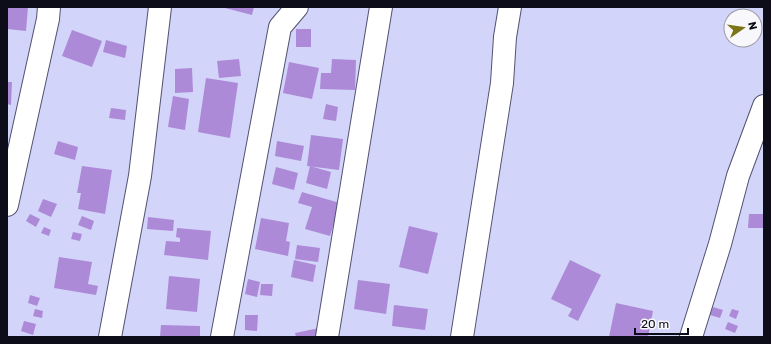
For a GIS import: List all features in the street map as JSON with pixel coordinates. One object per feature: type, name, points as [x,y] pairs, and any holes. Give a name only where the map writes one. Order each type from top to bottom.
[{"type":"street","points":[[7,205],[48,19],[48,7]]},
{"type":"street","points":[[110,337],[140,176],[160,7]]},
{"type":"street","points":[[222,337],[280,26],[297,7]]},
{"type":"street","points":[[327,337],[381,7]]},
{"type":"street","points":[[462,337],[502,83],[505,37],[510,7]]},
{"type":"street","points":[[691,337],[720,244],[738,176],[764,106]]},
{"type":"building","points":[[7,7],[28,7],[26,31],[7,29]]},
{"type":"building","points":[[221,7],[254,7],[252,15]]},
{"type":"building","points":[[296,29],[311,29],[311,47],[296,47]]},
{"type":"building","points":[[72,30],[102,41],[92,67],[62,56]]},
{"type":"building","points":[[106,40],[127,46],[125,58],[103,52]]},
{"type":"building","points":[[239,59],[241,76],[219,78],[217,61]]},
{"type":"building","points":[[332,59],[356,60],[355,90],[320,89],[321,73],[331,73]]},
{"type":"building","points":[[289,62],[319,68],[312,99],[283,93]]},
{"type":"building","points":[[192,68],[193,92],[175,93],[175,69]]},
{"type":"building","points":[[206,78],[238,83],[230,138],[198,132]]},
{"type":"building","points":[[7,82],[12,82],[11,105],[7,104]]},
{"type":"building","points":[[173,96],[189,99],[185,130],[168,127]]},
{"type":"building","points":[[326,104],[338,107],[336,121],[323,119]]},
{"type":"building","points":[[111,108],[126,110],[125,120],[109,118]]},
{"type":"building","points":[[311,135],[343,139],[339,170],[307,166]]},
{"type":"building","points":[[58,141],[78,147],[75,160],[54,154]]},
{"type":"building","points":[[277,141],[304,146],[301,161],[275,156]]},
{"type":"building","points":[[82,166],[112,170],[105,214],[78,209],[81,193],[77,193]]},
{"type":"building","points":[[310,166],[331,172],[327,189],[306,183]]},
{"type":"building","points":[[276,167],[298,173],[294,190],[272,184]]},
{"type":"building","points":[[302,192],[340,203],[330,236],[305,229],[312,207],[298,203]]},
{"type":"building","points":[[43,199],[57,204],[51,217],[38,211]]},
{"type":"building","points":[[30,214],[40,219],[36,227],[26,221]]},
{"type":"building","points":[[749,214],[764,214],[763,228],[748,228]]},
{"type":"building","points":[[82,216],[94,221],[91,230],[78,225]]},
{"type":"building","points":[[148,217],[174,220],[173,231],[147,229]]},
{"type":"building","points":[[261,218],[289,223],[286,241],[290,242],[288,256],[255,249]]},
{"type":"building","points":[[409,226],[438,233],[428,274],[399,267]]},
{"type":"building","points":[[44,227],[51,230],[49,236],[41,233]]},
{"type":"building","points":[[177,228],[211,231],[208,260],[164,255],[166,241],[180,242],[180,238],[176,237]]},
{"type":"building","points":[[73,232],[82,234],[80,241],[71,239]]},
{"type":"building","points":[[297,245],[320,248],[318,262],[295,259]]},
{"type":"building","points":[[59,257],[92,262],[88,284],[98,286],[96,295],[54,288]]},
{"type":"building","points":[[294,260],[316,265],[313,282],[291,277]]},
{"type":"building","points":[[570,260],[601,275],[578,321],[568,316],[572,309],[551,299]]},
{"type":"building","points":[[169,276],[200,279],[197,312],[166,309]]},
{"type":"building","points":[[248,279],[260,282],[257,297],[245,294]]},
{"type":"building","points":[[358,280],[390,284],[386,314],[354,309]]},
{"type":"building","points":[[261,284],[273,284],[272,296],[260,295]]},
{"type":"building","points":[[30,295],[40,298],[37,306],[28,303]]},
{"type":"building","points":[[616,303],[653,311],[648,337],[609,337]]},
{"type":"building","points":[[394,305],[428,309],[425,330],[392,326]]},
{"type":"building","points":[[713,307],[723,310],[720,318],[710,315]]},
{"type":"building","points":[[35,309],[43,311],[42,318],[33,316]]},
{"type":"building","points":[[732,309],[739,311],[736,319],[729,316]]},
{"type":"building","points":[[245,315],[258,315],[257,331],[245,330]]},
{"type":"building","points":[[24,321],[36,324],[33,335],[21,331]]},
{"type":"building","points":[[728,322],[738,326],[735,333],[725,329]]},
{"type":"building","points":[[161,325],[200,326],[200,337],[160,337]]},
{"type":"building","points":[[329,326],[331,337],[296,337],[295,333]]}]
